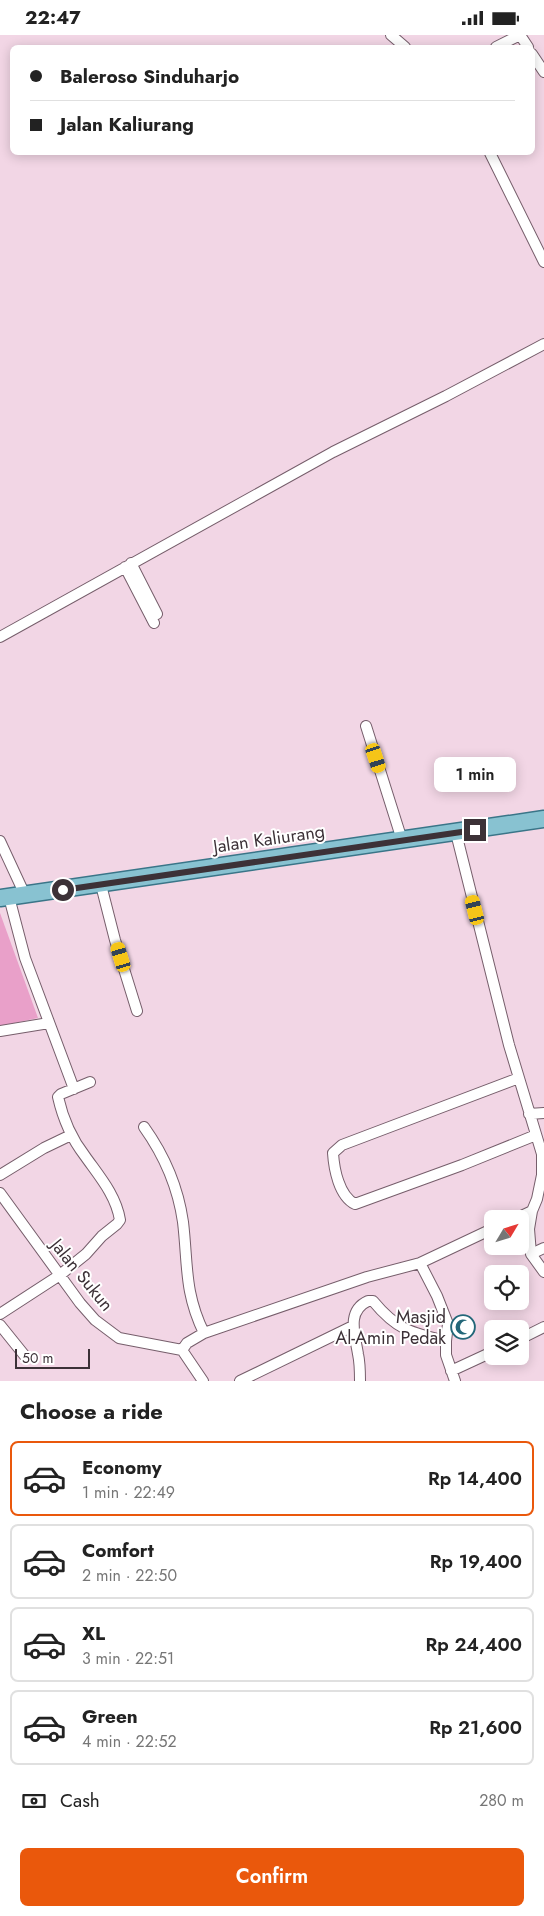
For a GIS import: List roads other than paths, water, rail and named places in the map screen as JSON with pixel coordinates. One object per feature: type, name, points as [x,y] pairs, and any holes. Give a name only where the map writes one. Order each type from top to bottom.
[{"type":"main road","name":"Jalan Kaliurang","points":[[11,897],[544,819]]},
{"type":"street","points":[[391,35],[403,45]]},
{"type":"street","points":[[500,45],[520,35],[527,45]]},
{"type":"street","points":[[535,58],[544,72]]},
{"type":"street","points":[[491,155],[544,262]]},
{"type":"street","points":[[0,637],[333,452],[446,396],[544,344]]},
{"type":"street","points":[[128,565],[157,621]]},
{"type":"street","points":[[366,725],[402,840]]},
{"type":"street","points":[[456,833],[509,1045],[542,1154],[542,1175],[529,1229],[531,1254],[544,1272]]},
{"type":"street","points":[[0,841],[25,957],[74,1089]]},
{"type":"street","points":[[102,885],[115,940],[137,1011]]},
{"type":"street","points":[[0,1031],[49,1023]]},
{"type":"street","points":[[519,1077],[342,1145],[332,1153],[333,1165],[345,1194],[355,1204],[462,1165],[536,1135]]},
{"type":"street","points":[[0,1314],[60,1275],[86,1254],[120,1220],[111,1194],[71,1135],[65,1123],[58,1097],[90,1082]]},
{"type":"street","points":[[529,1114],[544,1113]]},
{"type":"street","points":[[144,1127],[161,1152],[173,1182],[183,1221],[188,1287],[195,1314],[204,1333]]},
{"type":"street","points":[[0,1175],[44,1148],[71,1135]]},
{"type":"street","name":"Jalan Sukun","points":[[0,1193],[80,1303],[95,1320],[119,1338],[182,1350]]},
{"type":"street","points":[[203,1381],[182,1350],[187,1343],[204,1333],[367,1277],[420,1263],[484,1233]]},
{"type":"street","points":[[531,1254],[544,1248]]},
{"type":"street","points":[[420,1263],[437,1296],[448,1324],[446,1355],[456,1381]]},
{"type":"street","points":[[360,1381],[353,1321],[357,1310],[368,1301],[373,1301],[394,1323],[411,1333],[446,1341]]},
{"type":"street","points":[[0,1325],[25,1356]]},
{"type":"street","points":[[240,1381],[353,1325]]},
{"type":"street","points":[[529,1334],[544,1327]]},
{"type":"street","points":[[451,1371],[484,1355]]},
{"type":"place","name":"Masjid Al-Amin Pedak","points":[[463,1327]]}]
